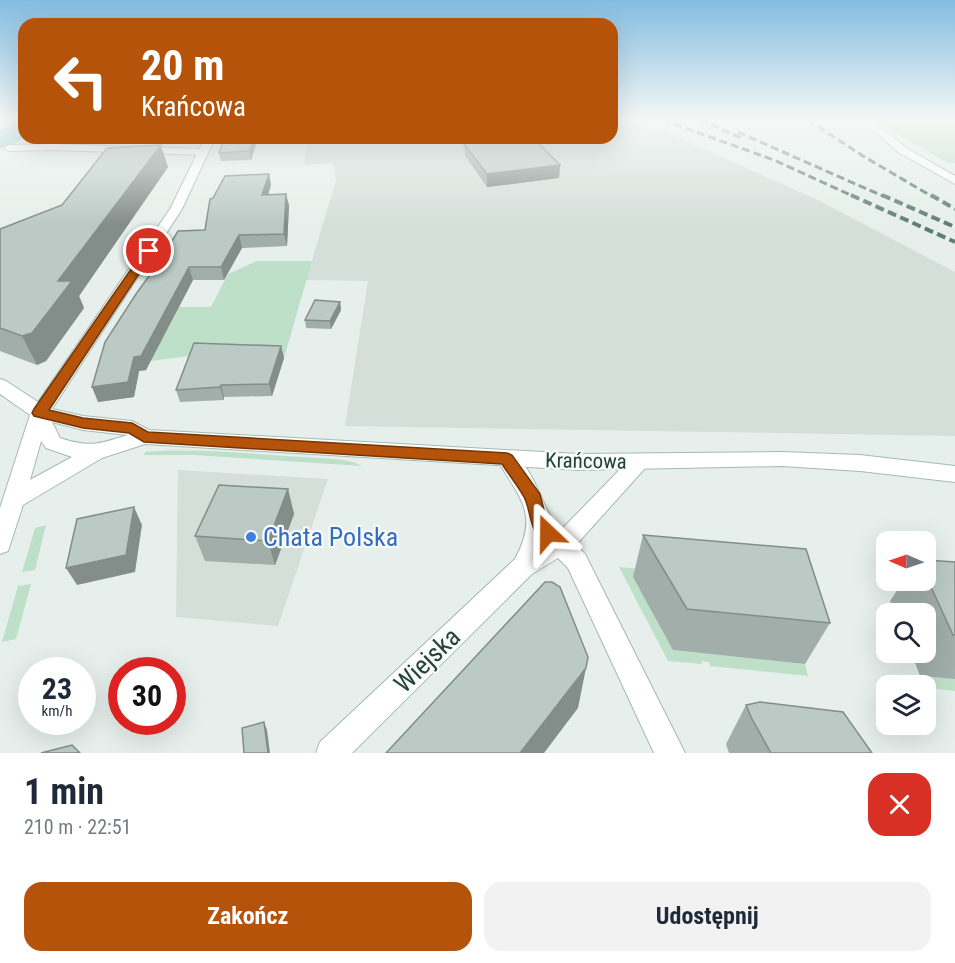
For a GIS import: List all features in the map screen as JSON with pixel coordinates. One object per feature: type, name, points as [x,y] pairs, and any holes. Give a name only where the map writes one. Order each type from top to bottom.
[{"type":"street","points":[[0,544],[40,413],[176,209],[202,155]]},
{"type":"street","points":[[911,155],[955,181]]},
{"type":"street","points":[[0,386],[40,413]]},
{"type":"street","name":"Krańcowa","points":[[144,437],[132,428],[83,423],[40,413],[43,428],[53,443],[74,450],[95,453],[144,437],[507,459],[639,462],[782,459],[860,463],[955,474]]},
{"type":"street","points":[[15,499],[95,453]]},
{"type":"street","name":"Wiejska","points":[[507,459],[534,498],[539,525],[535,547],[523,567]]},
{"type":"street","name":"Wiejska","points":[[331,753],[523,567],[561,545],[639,462]]},
{"type":"street","points":[[539,525],[578,561],[670,753]]},
{"type":"shaded area","points":[[305,155],[717,155],[818,200],[955,272],[955,436],[345,426],[368,281],[306,280],[336,181],[333,163],[304,165]]},
{"type":"shaded area","points":[[178,470],[328,479],[278,626],[176,617]]},
{"type":"green space","points":[[934,155],[955,155],[955,163],[948,163]]},
{"type":"green space","points":[[257,261],[312,261],[284,358],[205,354],[97,368],[109,347],[163,338],[179,307],[211,307],[228,274]]},
{"type":"green space","points":[[212,451],[333,459],[362,466],[194,455],[144,455],[145,452]]},
{"type":"green space","points":[[46,525],[35,570],[22,572],[35,528]]},
{"type":"green space","points":[[619,567],[685,573],[673,650],[805,664],[808,676],[710,666],[709,662],[702,661],[702,664],[668,661]]},
{"type":"green space","points":[[31,584],[16,639],[2,642],[18,586]]},
{"type":"green space","points":[[936,677],[955,679],[955,691],[936,689]]},
{"type":"building","points":[[101,155],[153,155],[58,281],[72,281],[32,333],[22,336],[0,328],[0,229],[62,205]]},
{"type":"building","points":[[473,155],[550,155],[560,165],[487,174]]},
{"type":"building","points":[[269,174],[262,195],[286,194],[284,234],[239,235],[221,267],[189,267],[141,356],[134,357],[128,382],[92,387],[105,342],[178,231],[205,230],[210,199],[213,198],[225,176]]},
{"type":"building","points":[[315,300],[340,302],[330,321],[305,320]]},
{"type":"building","points":[[194,343],[281,346],[269,384],[221,385],[220,387],[176,390]]},
{"type":"building","points":[[219,485],[288,489],[268,541],[195,536]]},
{"type":"building","points":[[134,507],[126,555],[66,568],[77,519]]},
{"type":"building","points":[[643,535],[806,549],[830,623],[687,609]]},
{"type":"building","points":[[936,561],[955,562],[955,635],[933,591],[936,591]]},
{"type":"building","points":[[545,582],[552,582],[560,587],[588,657],[586,668],[520,753],[386,753]]},
{"type":"building","points":[[760,702],[843,712],[872,753],[771,753],[746,705]]},
{"type":"building","points":[[264,722],[268,753],[244,753],[242,728]]},
{"type":"building","points":[[72,745],[80,753],[41,753]]},
{"type":"railway","points":[[761,155],[855,197]]},
{"type":"railway","points":[[790,155],[885,197]]},
{"type":"railway","points":[[862,155],[933,197]]},
{"type":"railway","points":[[851,195],[955,242]]},
{"type":"railway","points":[[882,195],[955,227]]},
{"type":"railway","points":[[931,195],[955,209]]},
{"type":"place","name":"Chata Polska","points":[[251,537]]},
{"type":"route","points":[[149,251],[40,413],[83,423],[132,428],[144,437],[507,459],[534,498],[539,525],[548,533]]}]
